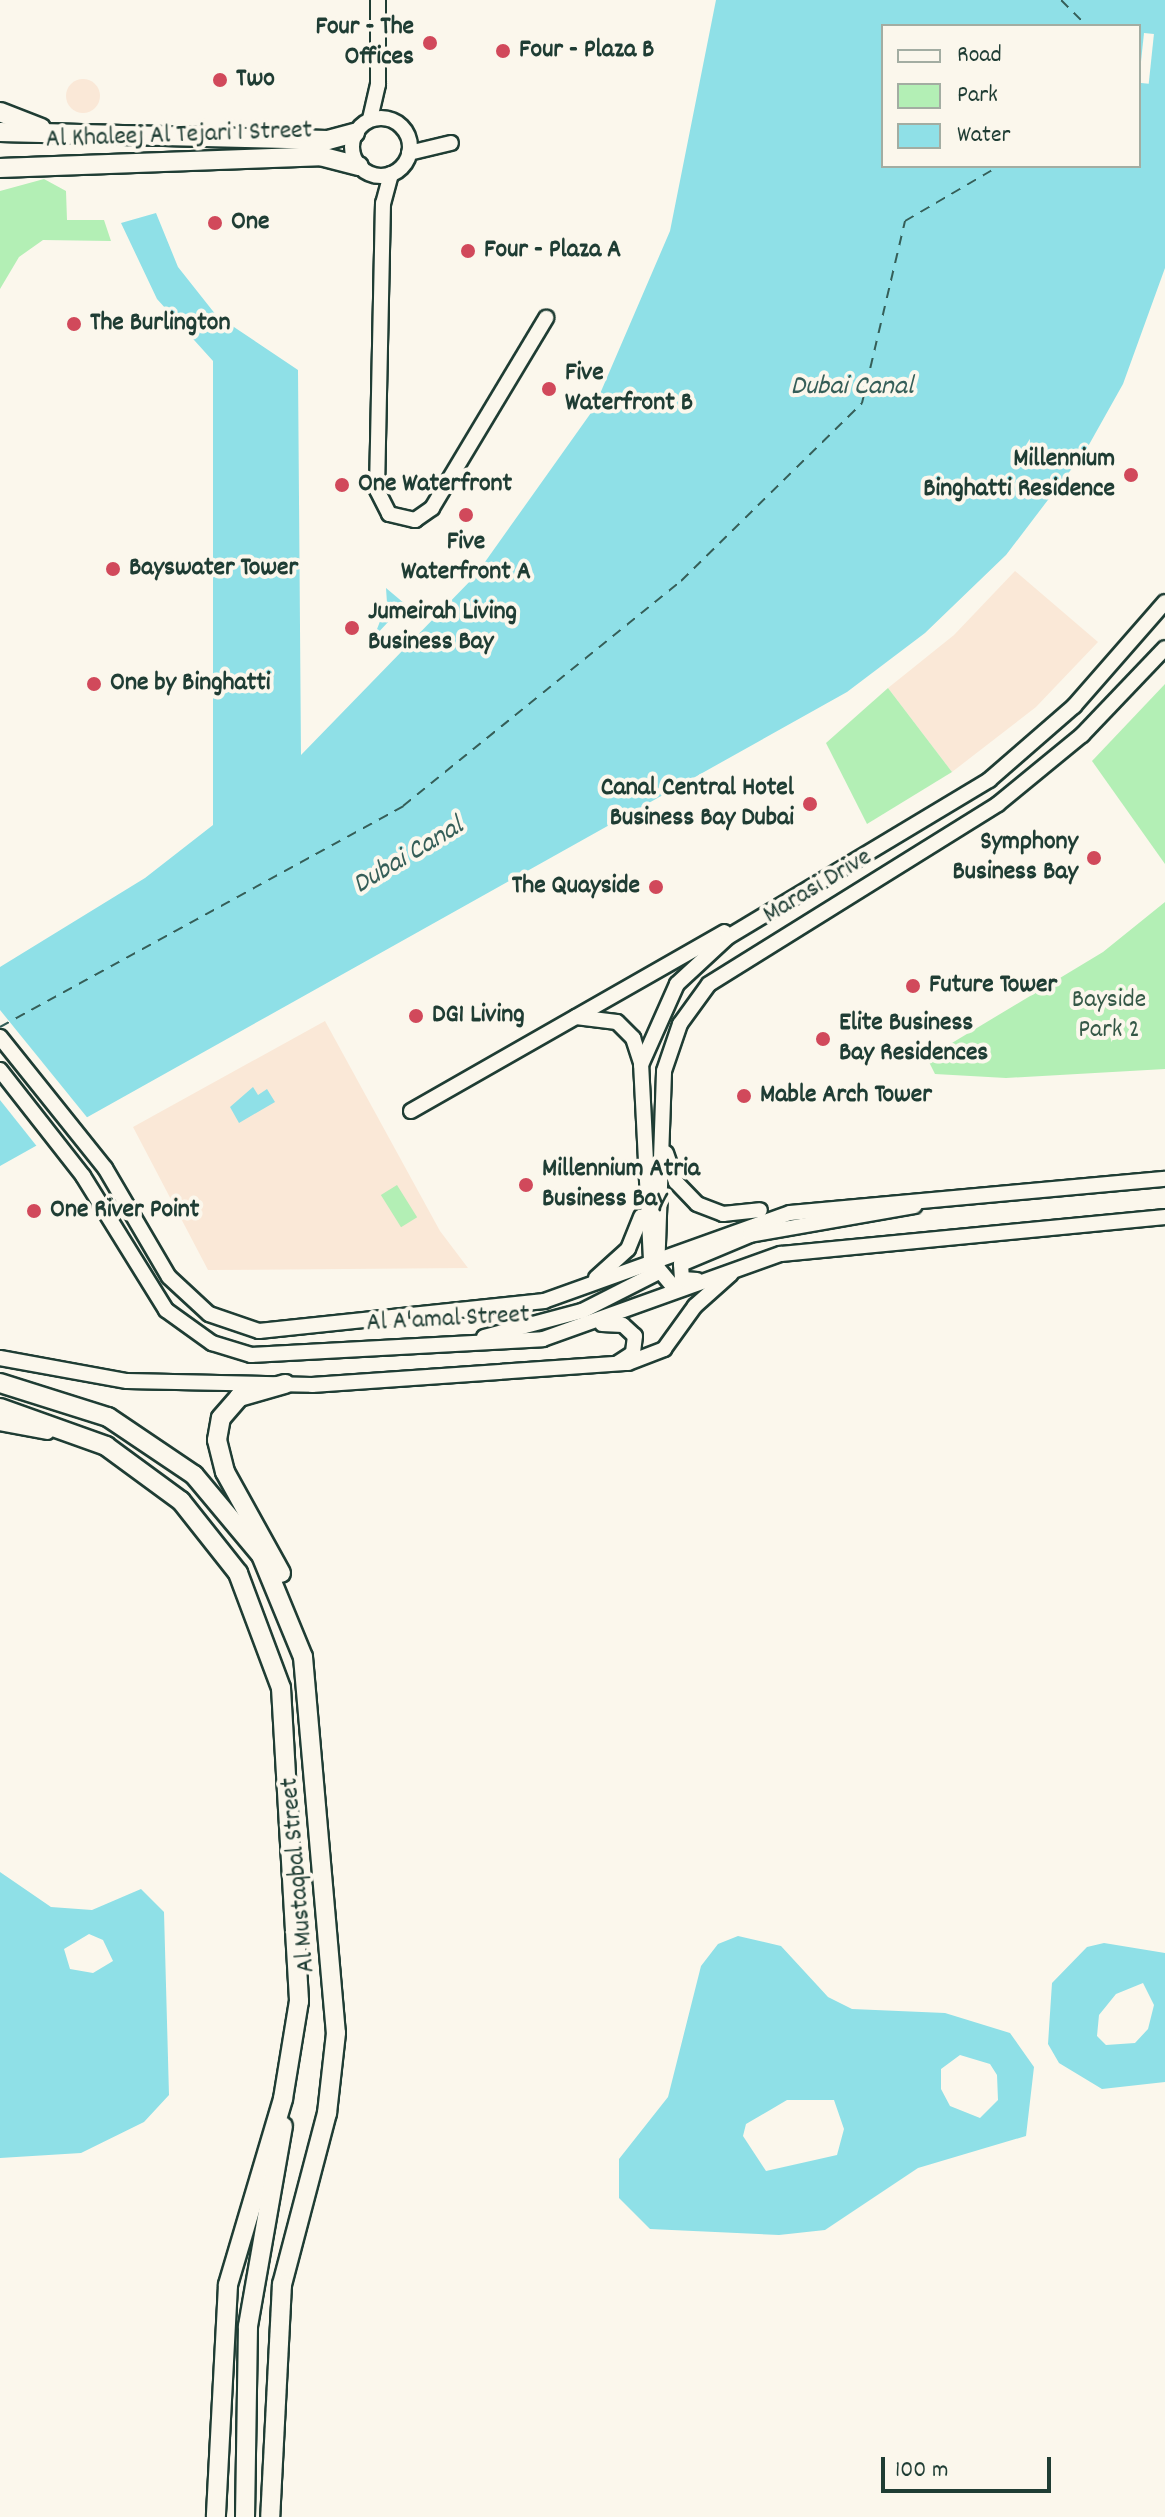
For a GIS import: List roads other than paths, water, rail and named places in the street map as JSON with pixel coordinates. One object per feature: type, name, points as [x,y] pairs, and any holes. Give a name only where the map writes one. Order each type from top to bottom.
[{"type":"main road","points":[[0,112],[51,133]]},
{"type":"main road","name":"Al Khaleej Al Tejari 1 Street","points":[[0,132],[328,140],[355,133]]},
{"type":"main road","name":"Al Khaleej Al Tejari 1 Street","points":[[8,168],[320,156],[366,171]]},
{"type":"main road","points":[[0,183],[8,168]]},
{"type":"main road","points":[[0,1373],[26,1387]]},
{"type":"main road","name":"Al Mustaqbal Street","points":[[0,1383],[26,1387],[108,1417],[174,1458],[247,1533],[286,1603],[312,1713],[336,2033],[327,2113],[282,2284],[270,2517]]},
{"type":"main road","points":[[285,1384],[239,1397],[221,1418],[217,1440],[225,1472],[273,1549],[286,1603]]},
{"type":"main road","name":"Al Mustaqbal Street","points":[[0,1408],[79,1433],[133,1463],[181,1501],[221,1548],[252,1601],[277,1673],[300,1951],[283,2099],[228,2285],[216,2517]]},
{"type":"main road","points":[[245,2517],[248,2326],[283,2099]]},
{"type":"main road","points":[[271,2474],[281,2517]]},
{"type":"street","points":[[378,0],[378,84],[370,119],[355,133],[366,171],[383,203]]},
{"type":"street","points":[[378,84],[388,118],[409,146]]},
{"type":"street","points":[[370,119],[388,118]]},
{"type":"street","points":[[409,146],[451,143]]},
{"type":"street","points":[[409,146],[391,174],[383,203],[377,490],[389,514],[415,520],[432,508],[546,318]]},
{"type":"street","points":[[366,171],[391,174]]},
{"type":"street","name":"Marasi Drive","points":[[411,1111],[564,1020],[748,925],[832,877],[1018,757],[1100,679],[1165,602]]},
{"type":"street","name":"Marasi Drive","points":[[657,1263],[662,1137],[670,1047],[709,984],[998,804],[1082,735],[1165,648]]},
{"type":"street","points":[[814,869],[832,877]]},
{"type":"street","name":"Marasi Drive","points":[[641,1065],[677,984],[748,925]]},
{"type":"street","name":"Marasi Drive","points":[[564,1020],[595,1015],[617,1022],[633,1038],[641,1065],[644,1200],[657,1263]]},
{"type":"street","name":"Al A'amal Street","points":[[0,1037],[100,1161],[151,1247],[188,1299],[259,1331],[486,1312],[566,1295],[657,1263],[760,1219],[875,1203],[1165,1179]]},
{"type":"street","name":"Al A'amal Street","points":[[0,1070],[83,1176],[132,1258],[177,1320],[237,1352],[456,1341],[526,1342],[594,1324],[757,1260],[838,1245],[1165,1217]]},
{"type":"street","points":[[662,1137],[676,1182],[714,1212],[875,1203]]},
{"type":"street","points":[[704,1279],[682,1279],[681,1264],[765,1230],[881,1215],[941,1198]]},
{"type":"street","points":[[566,1295],[622,1257],[644,1200]]},
{"type":"street","points":[[0,1358],[127,1381],[285,1384],[618,1362],[664,1349],[713,1287],[757,1260]]},
{"type":"street","points":[[456,1341],[558,1319],[657,1263],[676,1290]]},
{"type":"street","points":[[594,1324],[633,1331],[635,1348],[618,1362]]},
{"type":"street","points":[[0,1423],[133,1463]]},
{"type":"water","name":"Dubai Canal","points":[[716,0],[1165,0],[1165,268],[1123,384],[1086,450],[1006,555],[925,633],[847,692],[0,1166],[0,967],[145,878],[213,825],[213,361],[157,299],[121,223],[156,213],[178,267],[216,315],[298,370],[301,755],[475,576],[593,410],[670,231]]},
{"type":"water","points":[[386,588],[405,604],[374,637],[387,603]]},
{"type":"water","points":[[253,1087],[258,1095],[267,1089],[275,1102],[239,1123],[230,1107]]},
{"type":"water","points":[[0,1872],[51,1907],[92,1910],[141,1889],[164,1912],[169,2095],[144,2122],[81,2153],[0,2158]],"holes":[[[89,1934],[103,1940],[113,1961],[93,1973],[70,1969],[64,1949]]]},
{"type":"water","points":[[738,1936],[781,1946],[828,1997],[852,2009],[945,2013],[1010,2033],[1034,2067],[1026,2136],[918,2168],[825,2230],[779,2235],[650,2229],[619,2198],[619,2159],[668,2097],[701,1966],[718,1944]],"holes":[[[960,2055],[990,2064],[997,2075],[998,2100],[980,2118],[950,2106],[941,2089],[941,2069]],[[787,2100],[834,2100],[844,2129],[837,2155],[766,2171],[743,2136],[746,2124]]]},
{"type":"water","points":[[1104,1943],[1165,1953],[1165,2082],[1102,2089],[1059,2063],[1048,2044],[1052,1983],[1087,1947]],"holes":[[[1143,1983],[1154,2005],[1148,2029],[1135,2043],[1106,2045],[1097,2036],[1099,2015],[1116,1994]]]},
{"type":"place","name":"Four - The Offices","points":[[430,43]]},
{"type":"place","name":"Four - Plaza B","points":[[503,51]]},
{"type":"place","name":"Two","points":[[220,80]]},
{"type":"place","name":"One","points":[[215,223]]},
{"type":"place","name":"Four - Plaza A","points":[[468,251]]},
{"type":"place","name":"The Burlington","points":[[74,324]]},
{"type":"place","name":"Five Waterfront B","points":[[549,389]]},
{"type":"place","name":"Millennium Binghatti Residence","points":[[1131,475]]},
{"type":"place","name":"One Waterfront","points":[[342,485]]},
{"type":"place","name":"Five Waterfront A","points":[[466,515]]},
{"type":"place","name":"Bayswater Tower","points":[[113,569]]},
{"type":"place","name":"Jumeirah Living Business Bay","points":[[352,628]]},
{"type":"place","name":"One by Binghatti","points":[[94,684]]},
{"type":"place","name":"Canal Central Hotel Business Bay Dubai","points":[[810,804]]},
{"type":"place","name":"Symphony Business Bay","points":[[1094,858]]},
{"type":"place","name":"The Quayside","points":[[656,887]]},
{"type":"place","name":"Future Tower","points":[[913,986]]},
{"type":"place","name":"DG1 Living","points":[[416,1016]]},
{"type":"place","name":"Elite Business Bay Residences","points":[[823,1039]]},
{"type":"place","name":"Mable Arch Tower","points":[[744,1096]]},
{"type":"place","name":"Millennium Atria Business Bay","points":[[526,1185]]},
{"type":"place","name":"One River Point","points":[[34,1211]]},
{"type":"park label","name":"Bayside Park 2","points":[[1109,1016]]}]
